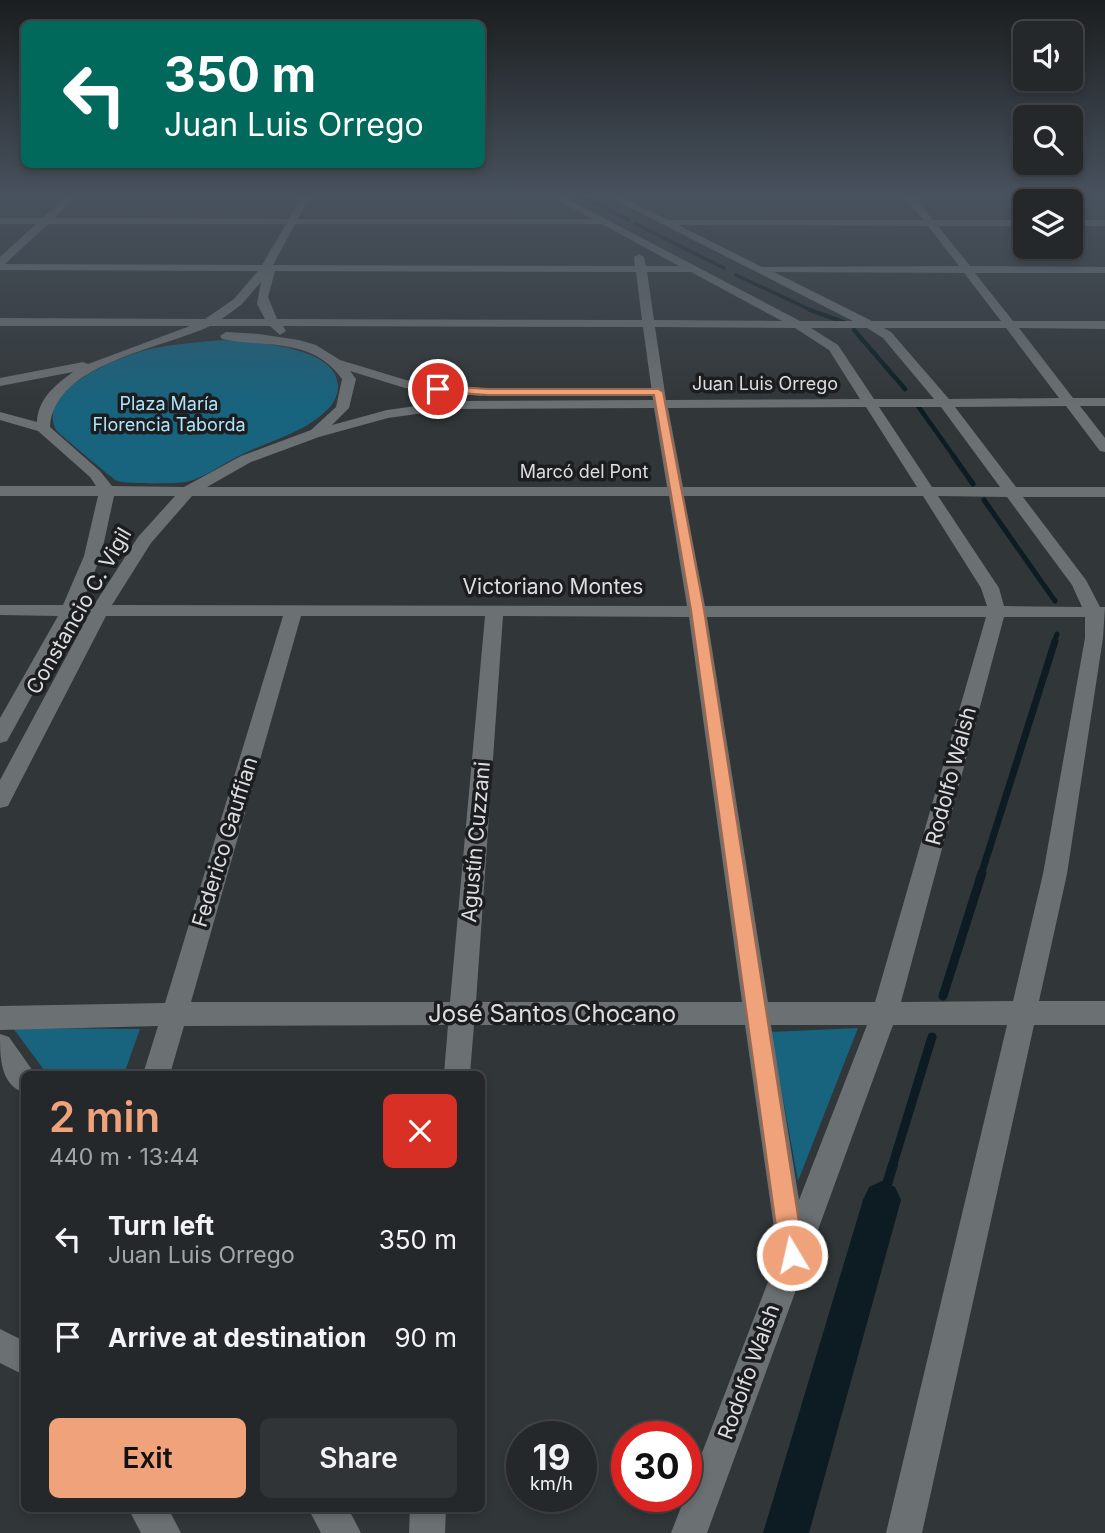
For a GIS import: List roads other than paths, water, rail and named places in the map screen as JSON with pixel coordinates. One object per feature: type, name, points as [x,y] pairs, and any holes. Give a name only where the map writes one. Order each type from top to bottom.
[{"type":"street","points":[[139,267],[720,269]]},
{"type":"street","points":[[689,267],[797,324],[834,348],[869,398],[990,589],[997,611]]},
{"type":"street","points":[[753,267],[887,335],[942,398],[1100,612],[1055,874],[904,1533]]},
{"type":"street","points":[[965,267],[1105,448]]},
{"type":"street","points":[[0,382],[99,363],[162,343],[209,322],[242,298],[270,268]]},
{"type":"street","points":[[270,268],[262,288],[262,304],[287,341]]},
{"type":"street","points":[[640,269],[697,610],[792,1255]]},
{"type":"street","points":[[733,269],[1105,270]]},
{"type":"street","points":[[0,322],[1105,325]]},
{"type":"street","points":[[162,343],[227,335],[287,341]]},
{"type":"street","name":"Juan Luis Orrego","points":[[287,341],[320,352],[336,363],[405,384],[488,392],[660,398]]},
{"type":"street","points":[[43,428],[45,409],[52,396],[72,378],[99,363]]},
{"type":"street","points":[[314,434],[342,408],[348,393],[349,379],[336,363]]},
{"type":"street","name":"Juan Luis Orrego","points":[[1067,399],[1105,395]]},
{"type":"street","name":"Juan Luis Orrego","points":[[189,490],[246,459],[314,434],[387,414],[452,405],[660,398],[1067,399],[1105,402]]},
{"type":"street","points":[[0,416],[43,428],[95,474],[107,491]]},
{"type":"street","name":"Constancio C. Vigil","points":[[0,800],[100,611],[144,540],[189,490]]},
{"type":"street","points":[[0,491],[107,491]]},
{"type":"street","name":"Marcó del Pont","points":[[107,491],[1105,492]]},
{"type":"street","name":"Constancio C. Vigil","points":[[0,736],[69,610],[104,517],[107,491]]},
{"type":"street","name":"Federico Gauffian","points":[[158,1071],[294,609]]},
{"type":"street","name":"Agustín Cuzzani","points":[[457,1071],[495,609]]},
{"type":"street","name":"Victoriano Montes","points":[[0,610],[1100,612]]},
{"type":"street","name":"Rodolfo Walsh","points":[[689,1533],[885,1012],[997,611]]},
{"type":"street","name":"José Santos Chocano","points":[[0,1017],[174,1014],[1105,1013]]},
{"type":"street","points":[[0,1046],[21,1076]]},
{"type":"street","points":[[0,1345],[21,1357]]},
{"type":"street","points":[[149,1512],[163,1533]]},
{"type":"street","points":[[329,1512],[343,1533]]},
{"type":"street","points":[[427,1533],[428,1512]]},
{"type":"waterway","points":[[736,275],[813,311]]},
{"type":"waterway","points":[[813,311],[846,323]]},
{"type":"waterway","points":[[854,330],[905,389]]},
{"type":"waterway","points":[[918,406],[955,458]]},
{"type":"waterway","points":[[954,457],[973,484]]},
{"type":"waterway","points":[[984,500],[1055,601]]},
{"type":"waterway","points":[[1054,643],[1057,634]]},
{"type":"waterway","points":[[981,875],[1055,641]]},
{"type":"waterway","points":[[943,996],[982,873]]},
{"type":"waterway","points":[[892,1167],[932,1037]]},
{"type":"waterway","points":[[882,1200],[893,1165]]},
{"type":"waterway","points":[[786,1533],[882,1200]]},
{"type":"park label","name":"Plaza María Florencia Taborda","points":[[169,414]]}]
